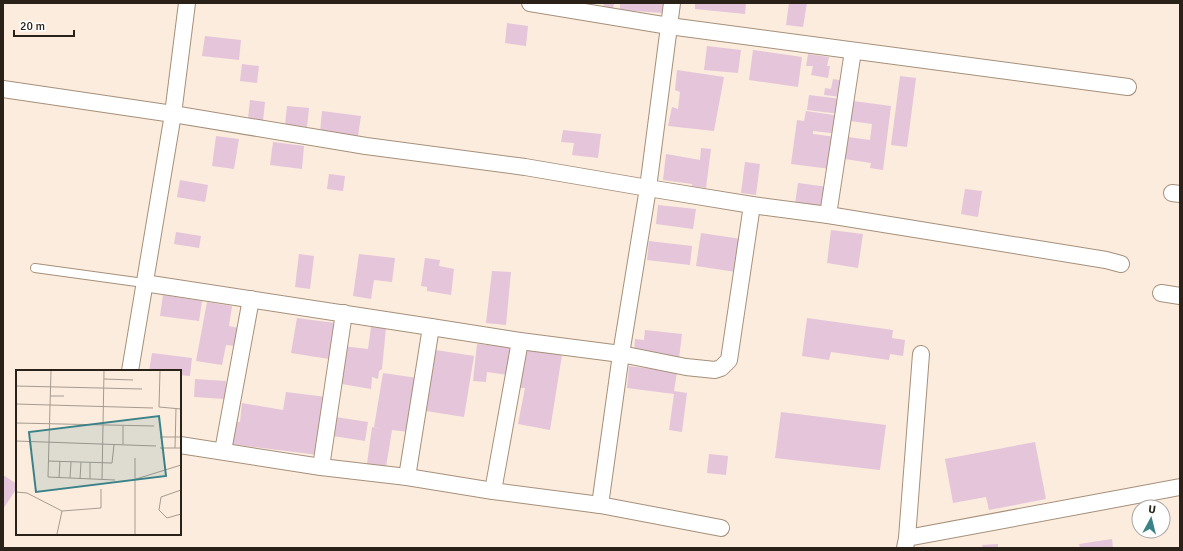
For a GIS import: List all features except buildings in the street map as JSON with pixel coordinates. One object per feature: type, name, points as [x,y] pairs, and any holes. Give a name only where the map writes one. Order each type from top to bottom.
[{"type":"street","points":[[130,370],[173,114],[187,3]]},
{"type":"street","points":[[530,3],[669,26],[1128,88]]},
{"type":"street","points":[[600,505],[621,354],[648,188],[672,3]]},
{"type":"street","points":[[828,215],[853,51]]},
{"type":"street","points":[[3,89],[173,114],[366,146],[525,167],[752,205],[828,215],[1121,264]]},
{"type":"street","points":[[144,283],[520,341],[621,354],[686,367],[715,370],[726,364],[729,360],[731,352],[752,205]]},
{"type":"street","points":[[1161,293],[1180,296]]},
{"type":"street","points":[[223,451],[251,299]]},
{"type":"street","points":[[321,467],[344,313]]},
{"type":"street","points":[[407,477],[431,327]]},
{"type":"street","points":[[493,491],[520,341]]},
{"type":"street","points":[[921,354],[906,543],[1180,487]]},
{"type":"street","points":[[181,445],[321,467],[407,477],[493,491],[600,505],[722,528]]},
{"type":"lane","points":[[35,268],[144,283]]}]
